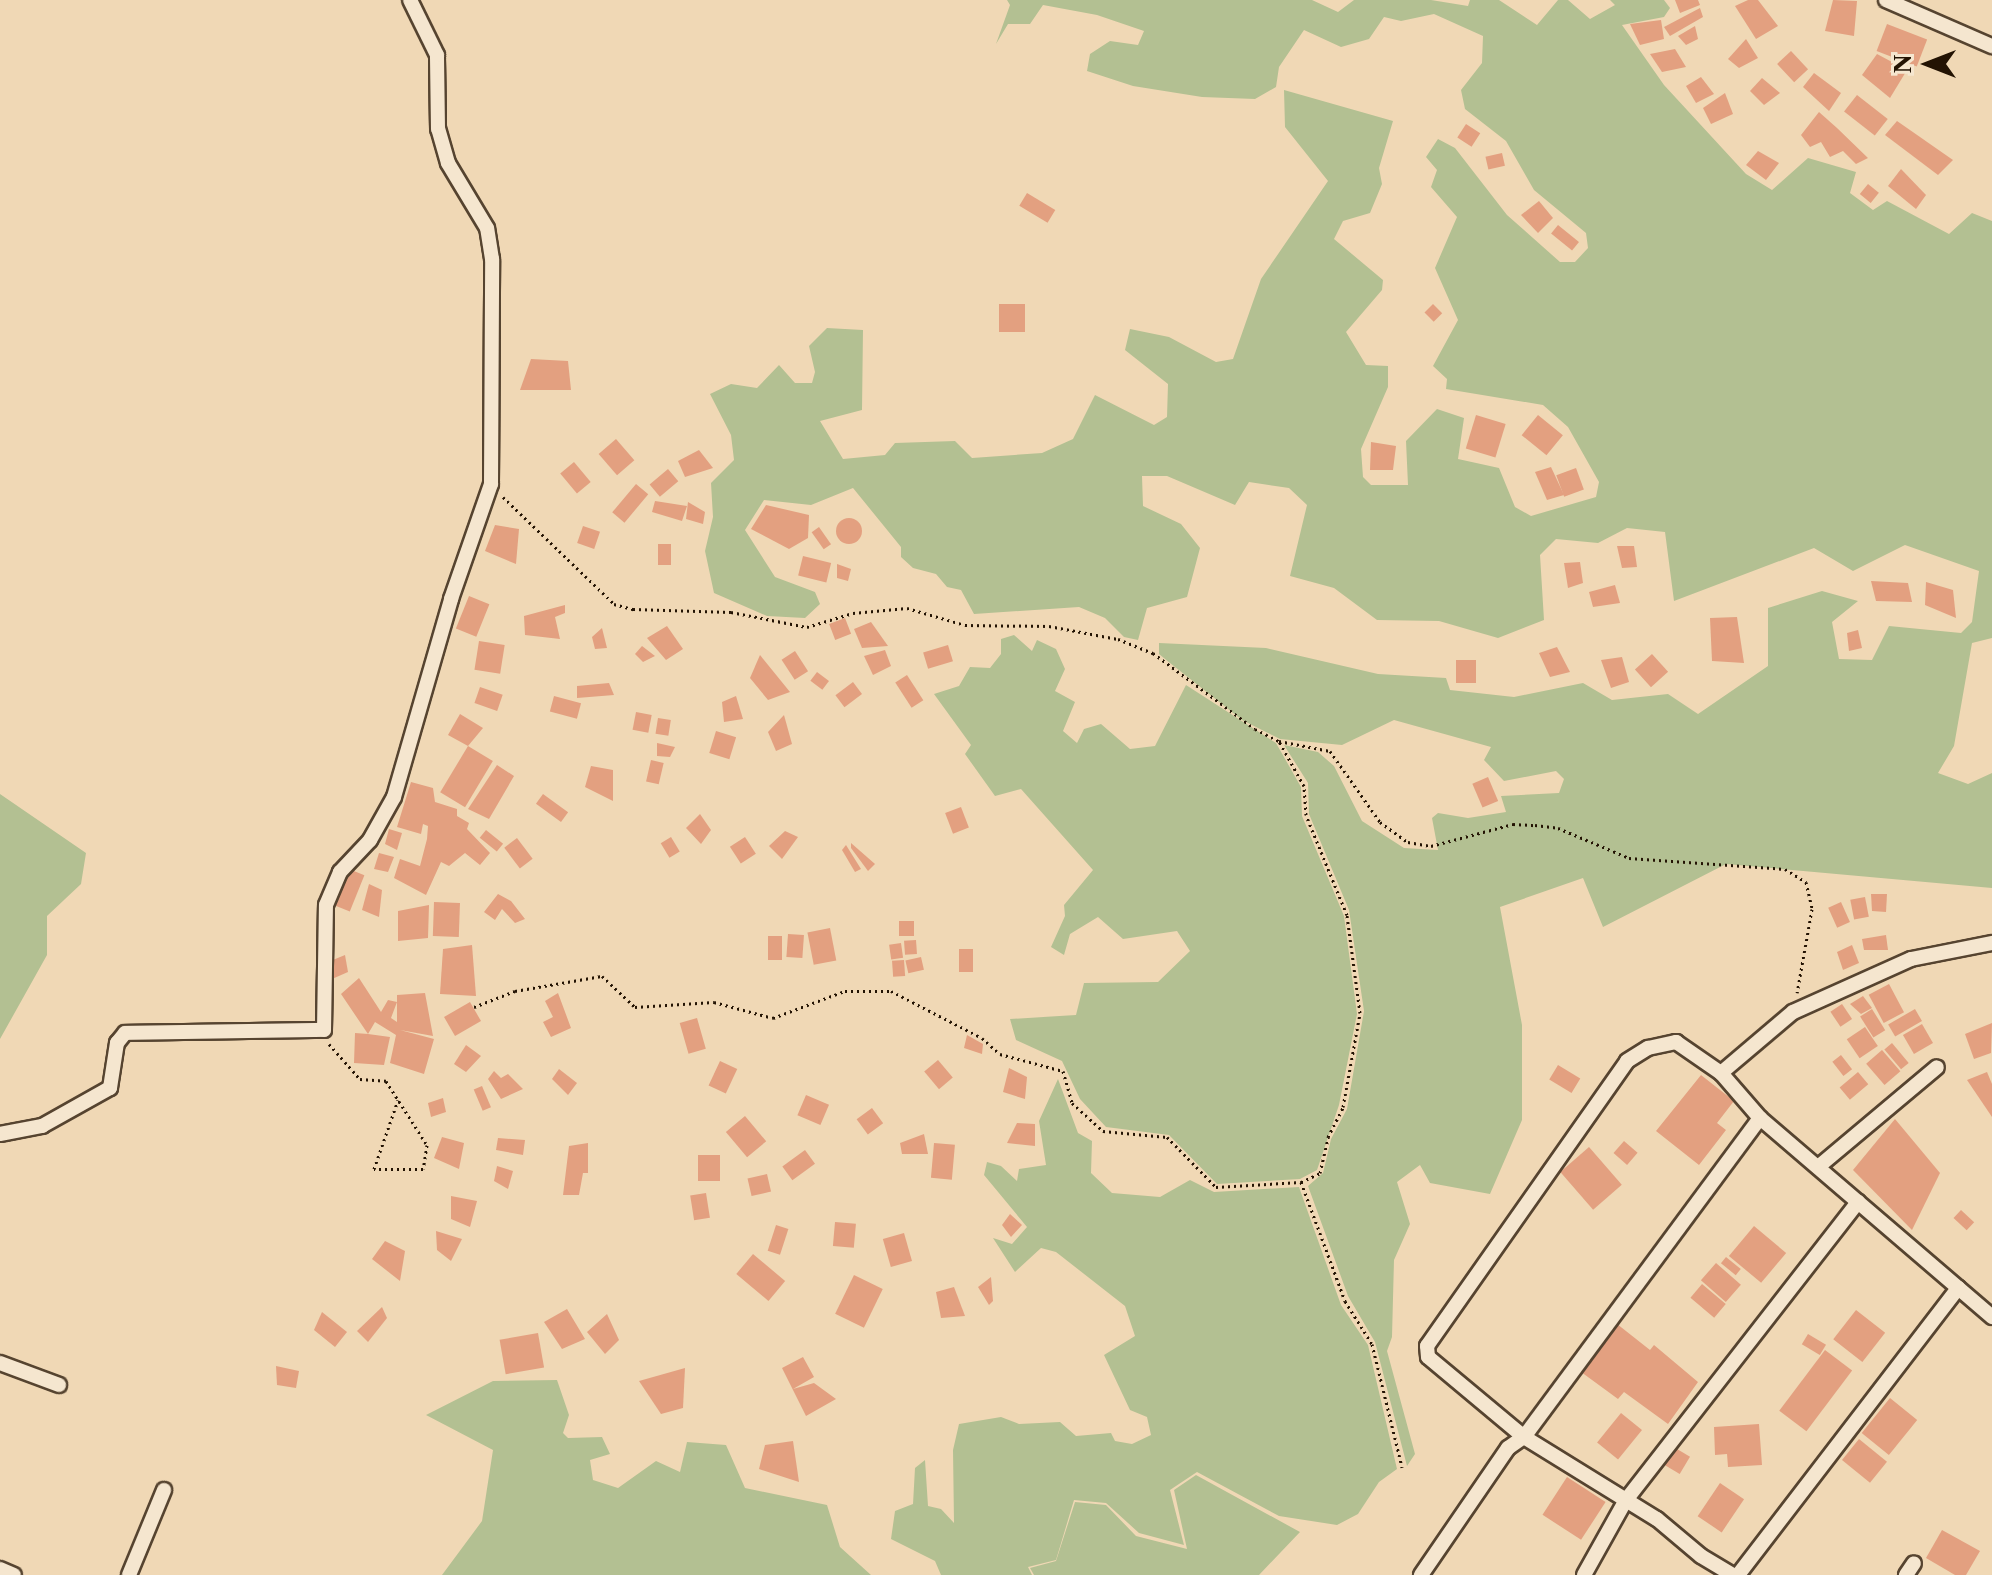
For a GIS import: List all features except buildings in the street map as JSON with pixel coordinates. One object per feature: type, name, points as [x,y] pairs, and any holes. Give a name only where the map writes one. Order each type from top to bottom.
[{"type":"street","points":[[0,1134],[42,1126],[110,1088],[117,1043],[125,1033],[324,1030],[326,905],[340,872],[370,840],[394,797],[451,599],[491,484],[492,259],[487,228],[445,152],[436,106],[437,55],[410,0]]},
{"type":"street","points":[[1886,0],[1992,46]]},
{"type":"street","points":[[1721,1073],[1793,1012],[1911,959],[1992,943]]},
{"type":"street","points":[[1958,1288],[1736,1575],[1626,1500],[1524,1437],[1436,1366],[1427,1346],[1627,1061],[1648,1048],[1676,1042],[1721,1073],[1760,1118],[1992,1317]]},
{"type":"street","points":[[1818,1167],[1937,1067]]},
{"type":"street","points":[[1421,1575],[1508,1448],[1524,1437],[1760,1118]]},
{"type":"street","points":[[1584,1575],[1626,1500],[1858,1202]]},
{"type":"street","points":[[0,1363],[59,1385]]},
{"type":"street","points":[[129,1575],[164,1490]]},
{"type":"street","points":[[0,1569],[14,1575]]},
{"type":"path","points":[[491,484],[614,604],[682,613],[731,612],[807,627],[853,613],[907,608],[965,625],[1086,631],[1153,653],[1235,717],[1279,741],[1330,751],[1380,822],[1417,845],[1431,846],[1513,824],[1535,825],[1558,828],[1629,858],[1773,867],[1797,874],[1810,891],[1812,909],[1793,1012]]},
{"type":"path","points":[[474,1007],[515,991],[602,976],[635,1007],[714,1002],[773,1018],[845,991],[891,991],[982,1038],[1000,1054],[1063,1071],[1072,1103],[1103,1131],[1167,1137],[1216,1187],[1301,1182],[1320,1173],[1343,1107],[1360,1013],[1347,915],[1306,815],[1304,786],[1279,741]]},
{"type":"path","points":[[324,1030],[331,1052],[360,1079],[386,1081],[427,1145],[423,1169],[374,1169],[398,1100]]},
{"type":"path","points":[[1301,1182],[1345,1301],[1372,1344],[1402,1467]]},
{"type":"green space","points":[[1007,0],[1312,0],[1338,12],[1354,0],[1431,0],[1468,6],[1470,0],[1499,0],[1537,25],[1558,0],[1568,0],[1590,19],[1615,5],[1610,0],[1664,0],[1670,8],[1664,17],[1622,25],[1664,85],[1746,174],[1772,190],[1808,158],[1856,172],[1850,193],[1873,210],[1887,201],[1949,234],[1972,213],[1992,221],[1992,638],[1972,643],[1954,746],[1938,773],[1968,784],[1992,773],[1992,888],[1726,864],[1603,927],[1583,878],[1500,907],[1522,1025],[1522,1120],[1490,1194],[1430,1183],[1420,1165],[1397,1182],[1410,1224],[1394,1260],[1392,1337],[1387,1351],[1415,1454],[1407,1466],[1375,1342],[1348,1296],[1308,1186],[1323,1173],[1331,1139],[1347,1109],[1364,1011],[1349,910],[1309,814],[1308,783],[1284,745],[1318,752],[1334,766],[1362,821],[1404,848],[1438,850],[1432,818],[1438,813],[1468,818],[1506,812],[1501,796],[1559,793],[1564,779],[1556,771],[1504,781],[1484,760],[1491,747],[1394,720],[1342,745],[1280,739],[1242,720],[1170,663],[1159,654],[1159,643],[1266,648],[1378,674],[1446,678],[1450,690],[1514,697],[1583,683],[1612,700],[1668,694],[1698,714],[1768,666],[1768,608],[1822,591],[1858,601],[1832,622],[1839,659],[1872,660],[1889,626],[1961,633],[1972,622],[1979,571],[1905,545],[1853,571],[1814,548],[1674,601],[1665,532],[1627,528],[1598,543],[1556,539],[1540,555],[1544,620],[1498,638],[1439,621],[1377,620],[1334,588],[1290,576],[1307,505],[1289,488],[1249,482],[1235,505],[1167,476],[1142,476],[1143,506],[1181,524],[1200,548],[1187,597],[1147,608],[1138,640],[1124,637],[1105,618],[1079,607],[974,614],[961,590],[947,587],[936,574],[913,568],[901,557],[901,547],[853,488],[811,505],[764,500],[745,530],[775,577],[815,592],[820,604],[805,618],[767,616],[714,593],[705,551],[713,517],[711,483],[734,460],[731,435],[710,394],[731,384],[757,388],[779,365],[795,383],[812,383],[815,372],[809,346],[827,328],[863,330],[862,410],[820,421],[843,459],[885,455],[895,443],[955,441],[972,458],[1042,453],[1073,439],[1095,395],[1154,425],[1167,417],[1168,384],[1125,350],[1130,329],[1169,337],[1216,362],[1233,359],[1261,279],[1328,181],[1285,127],[1284,90],[1393,121],[1379,168],[1382,184],[1370,213],[1343,221],[1334,239],[1383,280],[1382,290],[1346,332],[1366,365],[1388,366],[1388,387],[1361,449],[1363,477],[1371,485],[1408,485],[1406,441],[1437,409],[1464,418],[1458,459],[1499,468],[1515,507],[1531,516],[1596,497],[1599,482],[1568,427],[1543,405],[1446,389],[1447,379],[1433,366],[1458,320],[1435,268],[1457,217],[1431,187],[1437,170],[1426,157],[1438,139],[1455,148],[1507,215],[1560,262],[1575,262],[1588,248],[1586,233],[1534,190],[1506,141],[1465,109],[1461,90],[1482,63],[1483,36],[1434,14],[1401,21],[1384,17],[1369,39],[1341,47],[1304,30],[1279,67],[1276,87],[1255,99],[1202,97],[1133,86],[1087,71],[1090,54],[1110,41],[1138,45],[1144,31],[1097,15],[1043,5],[1030,24],[1008,24],[996,44],[1010,5]]},
{"type":"green space","points":[[1014,635],[1032,651],[1037,640],[1056,649],[1065,669],[1055,691],[1075,702],[1063,731],[1077,743],[1084,729],[1101,724],[1130,749],[1155,746],[1186,685],[1276,743],[1301,787],[1302,816],[1344,916],[1357,1014],[1339,1105],[1317,1170],[1300,1179],[1217,1184],[1169,1135],[1106,1127],[1080,1099],[1062,1061],[1016,1040],[1010,1019],[1076,1015],[1084,983],[1158,982],[1190,951],[1177,931],[1123,939],[1098,917],[1070,934],[1064,955],[1051,947],[1065,916],[1064,905],[1093,870],[1021,789],[995,796],[965,754],[971,745],[934,694],[959,686],[970,667],[990,668],[1001,654],[1001,639]]},
{"type":"green space","points":[[0,794],[86,853],[81,884],[47,916],[47,955],[0,1039]]},
{"type":"green space","points":[[1058,1079],[1078,1133],[1092,1141],[1091,1173],[1112,1193],[1160,1197],[1190,1180],[1214,1192],[1299,1187],[1341,1305],[1368,1345],[1397,1469],[1379,1482],[1358,1514],[1337,1525],[1279,1516],[1197,1472],[1170,1490],[1184,1545],[1139,1533],[1106,1503],[1074,1500],[1056,1560],[1028,1567],[1032,1575],[941,1575],[935,1561],[891,1539],[895,1511],[913,1504],[915,1468],[925,1460],[928,1506],[941,1509],[954,1523],[953,1450],[959,1424],[1001,1417],[1019,1424],[1060,1422],[1076,1436],[1111,1433],[1115,1441],[1132,1444],[1151,1435],[1147,1417],[1130,1410],[1104,1355],[1135,1336],[1125,1306],[1056,1252],[1041,1248],[1015,1272],[993,1238],[1012,1244],[1027,1227],[984,1175],[987,1162],[1001,1166],[1017,1181],[1019,1169],[1046,1165],[1039,1121]]},
{"type":"green space","points":[[557,1380],[569,1415],[563,1433],[568,1438],[602,1437],[610,1454],[590,1460],[593,1480],[618,1488],[656,1461],[680,1472],[687,1442],[726,1445],[745,1488],[827,1505],[840,1547],[871,1575],[442,1575],[482,1521],[493,1450],[426,1415],[493,1381]]},
{"type":"green space","points":[[1196,1475],[1300,1532],[1259,1575],[1034,1575],[1030,1568],[1056,1561],[1075,1502],[1106,1505],[1136,1536],[1187,1549],[1174,1490]]}]
